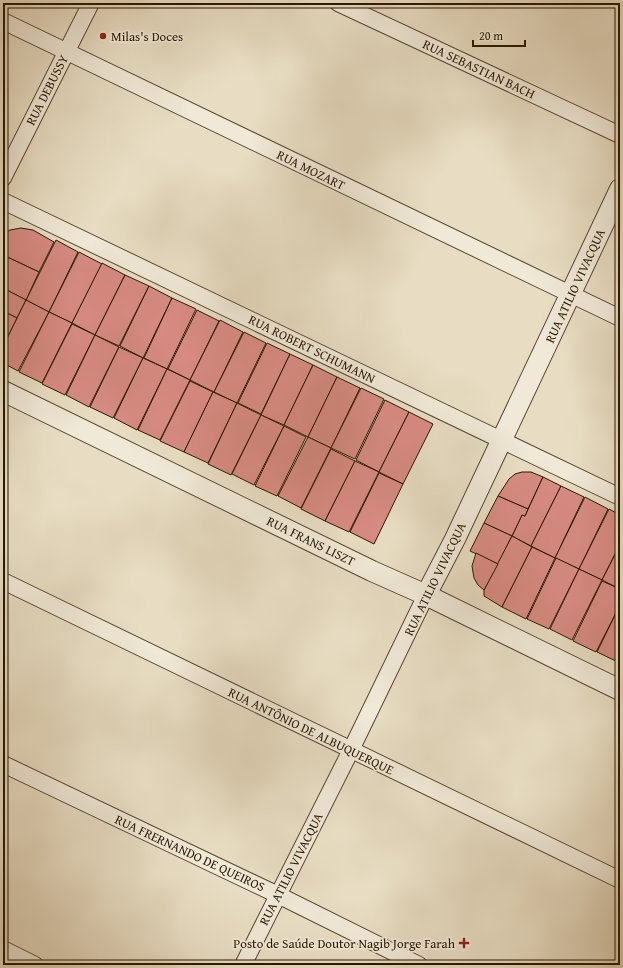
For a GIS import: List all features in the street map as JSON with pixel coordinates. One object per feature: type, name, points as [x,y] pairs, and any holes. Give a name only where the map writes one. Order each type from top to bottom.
[{"type":"street","name":"RUA DEBUSSY","points":[[3,178],[91,3]]},
{"type":"street","name":"RUA SEBASTIAN BACH","points":[[338,3],[620,135]]},
{"type":"street","name":"RUA MOZART","points":[[3,21],[620,318]]},
{"type":"street","name":"RUA ATILIO VIVACQUA","points":[[243,965],[351,750],[426,595],[455,540],[620,189]]},
{"type":"street","name":"RUA ROBERT SCHUMANN","points":[[3,201],[620,497]]},
{"type":"street","name":"RUA FRANS LISZT","points":[[3,391],[620,690]]},
{"type":"street","name":"RUA ANTÔNIO DE ALBUQUERQUE","points":[[3,581],[620,880]]},
{"type":"street","name":"RUA FRERNANDO DE QUEIROS","points":[[3,764],[419,965]]},
{"type":"street","points":[[3,949],[35,965]]},
{"type":"building","points":[[21,228],[33,230],[54,242],[39,272],[3,255],[3,234],[10,230]]},
{"type":"building","points":[[56,240],[78,252],[49,312],[26,300]]},
{"type":"building","points":[[79,252],[102,264],[72,323],[49,312]]},
{"type":"building","points":[[3,255],[39,272],[26,300],[3,288]]},
{"type":"building","points":[[102,263],[125,275],[95,335],[72,323]]},
{"type":"building","points":[[125,275],[149,286],[119,346],[95,335]]},
{"type":"building","points":[[149,286],[172,298],[143,358],[120,346]]},
{"type":"building","points":[[3,288],[26,300],[17,318],[3,311]]},
{"type":"building","points":[[172,298],[196,309],[167,369],[144,358]]},
{"type":"building","points":[[26,300],[49,312],[18,371],[3,363],[3,346]]},
{"type":"building","points":[[197,310],[219,321],[190,380],[168,369]]},
{"type":"building","points":[[3,311],[17,318],[3,346]]},
{"type":"building","points":[[49,312],[72,323],[42,383],[19,372]]},
{"type":"building","points":[[220,320],[243,332],[214,392],[190,380]]},
{"type":"building","points":[[72,324],[95,335],[65,395],[42,384]]},
{"type":"building","points":[[244,332],[266,343],[237,403],[214,392]]},
{"type":"building","points":[[95,335],[119,347],[89,407],[66,395]]},
{"type":"building","points":[[267,343],[290,354],[261,414],[238,403]]},
{"type":"building","points":[[119,347],[143,358],[113,418],[90,407]]},
{"type":"building","points":[[290,354],[313,365],[284,425],[261,415]]},
{"type":"building","points":[[143,358],[167,369],[137,430],[114,418]]},
{"type":"building","points":[[313,365],[337,377],[308,437],[284,425]]},
{"type":"building","points":[[167,369],[190,380],[160,440],[138,430]]},
{"type":"building","points":[[337,377],[360,388],[331,448],[308,437]]},
{"type":"building","points":[[190,381],[213,392],[184,452],[160,441]]},
{"type":"building","points":[[361,388],[384,399],[355,459],[331,448]]},
{"type":"building","points":[[213,392],[237,403],[208,463],[184,452]]},
{"type":"building","points":[[385,400],[409,412],[379,472],[356,460]]},
{"type":"building","points":[[237,403],[261,415],[231,475],[208,464]]},
{"type":"building","points":[[409,412],[433,424],[403,484],[379,472]]},
{"type":"building","points":[[261,415],[284,426],[254,485],[232,474]]},
{"type":"building","points":[[284,426],[306,437],[277,496],[255,486]]},
{"type":"building","points":[[308,437],[331,448],[301,508],[278,496]]},
{"type":"building","points":[[331,449],[355,461],[325,521],[301,509]]},
{"type":"building","points":[[355,461],[379,472],[349,532],[325,521]]},
{"type":"building","points":[[531,472],[543,477],[528,509],[498,496],[509,479],[515,474]]},
{"type":"building","points":[[379,473],[403,484],[374,544],[350,532]]},
{"type":"building","points":[[543,477],[561,486],[531,546],[512,536],[522,515],[525,516]]},
{"type":"building","points":[[561,486],[584,497],[555,558],[531,546]]},
{"type":"building","points":[[498,496],[528,509],[525,516],[522,515],[512,536],[484,523]]},
{"type":"building","points":[[585,497],[608,509],[579,569],[555,558]]},
{"type":"building","points":[[609,509],[620,515],[620,544],[602,580],[579,569]]},
{"type":"building","points":[[484,523],[512,536],[498,564],[470,551]]},
{"type":"building","points":[[512,536],[532,547],[502,607],[484,596],[484,590]]},
{"type":"building","points":[[620,545],[620,589],[602,580]]},
{"type":"building","points":[[532,547],[555,558],[526,619],[502,607]]},
{"type":"building","points":[[476,553],[498,564],[484,590],[478,585],[474,578],[472,566]]},
{"type":"building","points":[[556,558],[579,569],[549,629],[527,619]]},
{"type":"building","points":[[579,569],[602,580],[572,640],[550,629]]},
{"type":"building","points":[[602,581],[620,589],[620,605],[596,652],[573,641]]},
{"type":"building","points":[[620,605],[620,663],[597,652]]},
{"type":"place","name":"Milas's Doces","points":[[103,36]]},
{"type":"place","name":"Posto de Saúde Doutor Nagib Jorge Farah","points":[[464,943]]}]
